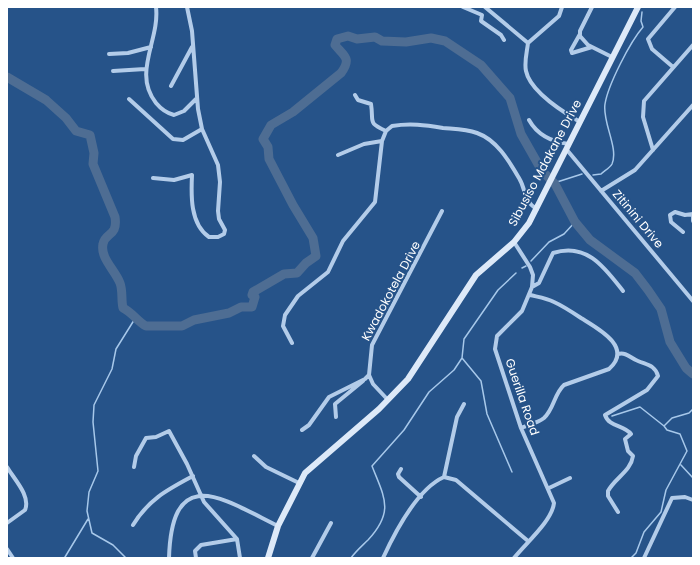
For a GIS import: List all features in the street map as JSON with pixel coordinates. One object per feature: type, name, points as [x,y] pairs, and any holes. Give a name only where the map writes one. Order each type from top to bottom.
[{"type":"street","points":[[156,7],[156,24],[145,70],[150,95],[162,110],[174,115],[180,114],[196,99]]},
{"type":"street","points":[[153,178],[174,180],[192,175],[191,189],[194,215],[200,229],[208,236],[214,238],[222,235],[225,230],[219,219],[218,211],[220,182],[218,165],[202,128],[196,99],[192,31],[187,7]]},
{"type":"street","points":[[463,7],[482,15],[481,21],[501,35],[504,40]]},
{"type":"street","points":[[485,7],[528,43]]},
{"type":"street","points":[[562,7],[559,16],[528,43],[526,66],[529,80],[537,89],[565,113],[580,122]]},
{"type":"street","points":[[592,7],[571,50],[572,53],[592,47]]},
{"type":"street","name":"Sibusiso Mdakane Drive","points":[[270,558],[278,526],[299,483],[306,473],[388,400],[423,357],[476,275],[514,242],[529,224],[638,7]]},
{"type":"street","points":[[673,67],[652,49],[648,39],[675,7]]},
{"type":"street","points":[[580,34],[582,40],[612,57]]},
{"type":"street","points":[[653,150],[643,116],[643,106],[646,97],[693,45]]},
{"type":"street","points":[[171,86],[192,46]]},
{"type":"street","points":[[110,54],[128,54],[151,47]]},
{"type":"street","points":[[113,71],[145,70]]},
{"type":"street","points":[[354,95],[359,100],[371,104],[371,122],[374,126],[386,132]]},
{"type":"street","points":[[129,98],[175,140],[183,140],[202,128]]},
{"type":"street","points":[[601,191],[635,170],[693,105]]},
{"type":"street","points":[[529,120],[542,136],[568,147]]},
{"type":"street","points":[[292,343],[283,326],[285,314],[298,296],[328,272],[343,240],[375,202],[382,141],[386,132],[392,126],[418,123],[478,133],[500,148],[521,180],[528,201],[537,209]]},
{"type":"street","points":[[338,154],[364,144],[382,141]]},
{"type":"street","name":"Zitinini Drive","points":[[568,147],[601,191],[693,301]]},
{"type":"street","name":"Kwadokotela Drive","points":[[369,375],[370,354],[374,338],[431,235],[442,211]]},
{"type":"street","points":[[683,232],[671,222],[670,215],[675,212],[685,215],[693,214],[693,221]]},
{"type":"street","name":"Guerilla Road","points":[[514,242],[530,267],[533,276],[532,287],[520,314],[499,332],[495,340],[495,349],[521,428],[554,499],[554,508],[547,521],[514,558]]},
{"type":"street","points":[[532,287],[537,285],[540,281],[551,256],[556,252],[563,251],[584,253],[592,256],[623,291]]},
{"type":"street","points":[[521,428],[540,421],[546,416],[559,390],[564,385],[609,369],[614,363],[618,354],[613,341],[606,334],[559,304],[530,294]]},
{"type":"street","points":[[618,354],[626,354],[637,361],[648,364],[655,369],[658,376],[647,390],[604,415],[615,426],[626,429],[631,434],[625,439],[628,451],[633,456],[632,461],[628,468],[608,491],[608,496],[618,512]]},
{"type":"street","points":[[336,417],[335,406],[337,402],[369,375],[373,384],[388,400]]},
{"type":"street","points":[[302,430],[309,425],[329,397],[365,379]]},
{"type":"street","points":[[384,558],[400,524],[434,482],[444,476],[457,417],[464,404]]},
{"type":"street","points":[[134,467],[136,456],[146,438],[156,437],[169,431],[193,476],[204,502],[237,539],[240,558]]},
{"type":"street","points":[[254,456],[266,467],[299,483]]},
{"type":"street","points":[[7,467],[23,493],[27,504],[26,510],[7,523]]},
{"type":"street","points":[[401,469],[398,474],[399,478],[421,497]]},
{"type":"street","points":[[133,525],[144,507],[193,476]]},
{"type":"street","points":[[444,476],[456,480],[528,541]]},
{"type":"street","points":[[549,488],[570,478]]},
{"type":"street","points":[[169,558],[172,530],[177,512],[190,499],[201,495],[220,498],[278,526]]},
{"type":"street","points":[[644,558],[672,498],[681,496],[693,500]]},
{"type":"street","points":[[312,558],[331,522]]},
{"type":"street","points":[[196,558],[195,551],[201,545],[237,539]]},
{"type":"street","points":[[7,549],[13,558]]},
{"type":"waterway","points":[[593,175],[601,174],[612,164],[614,158],[606,119],[605,104],[610,86],[620,64],[643,27],[641,21],[642,12]]},
{"type":"waterway","points":[[7,77],[46,100],[66,118],[76,131],[90,135],[94,153],[93,164],[115,217],[115,228],[104,240],[103,249],[106,259],[120,283],[123,308],[146,326],[182,326],[194,320],[229,313],[241,307],[252,307],[255,297],[252,295],[253,292],[284,274],[297,273],[306,263],[316,256],[313,238],[293,205],[269,159],[268,147],[263,139],[271,125],[293,112],[341,73],[346,64],[346,58],[335,45],[337,39],[348,36],[357,39],[375,37],[382,41],[406,42],[431,38],[445,41],[481,65],[510,98],[521,134],[542,171],[555,184],[575,222],[590,240],[635,273],[661,309],[670,342],[686,368],[693,374]]},
{"type":"waterway","points":[[554,183],[582,174]]},
{"type":"waterway","points":[[531,261],[549,242],[564,234],[575,222]]},
{"type":"waterway","points":[[522,268],[526,266]]},
{"type":"waterway","points":[[351,558],[368,540],[382,521],[385,504],[372,466],[404,430],[429,392],[454,370],[462,358],[464,339],[498,290],[516,273]]},
{"type":"waterway","points":[[126,558],[113,545],[92,533],[87,511],[89,492],[98,471],[93,422],[94,405],[112,369],[116,349],[136,317]]},
{"type":"waterway","points":[[462,358],[481,381],[487,414],[512,472]]},
{"type":"waterway","points":[[612,416],[640,407],[664,426]]},
{"type":"waterway","points":[[631,558],[636,553],[644,532],[661,512],[666,490],[687,451],[680,434],[667,430],[664,426],[672,418],[689,413],[693,409]]},
{"type":"waterway","points":[[681,465],[693,478]]},
{"type":"waterway","points":[[65,557],[88,519]]}]
